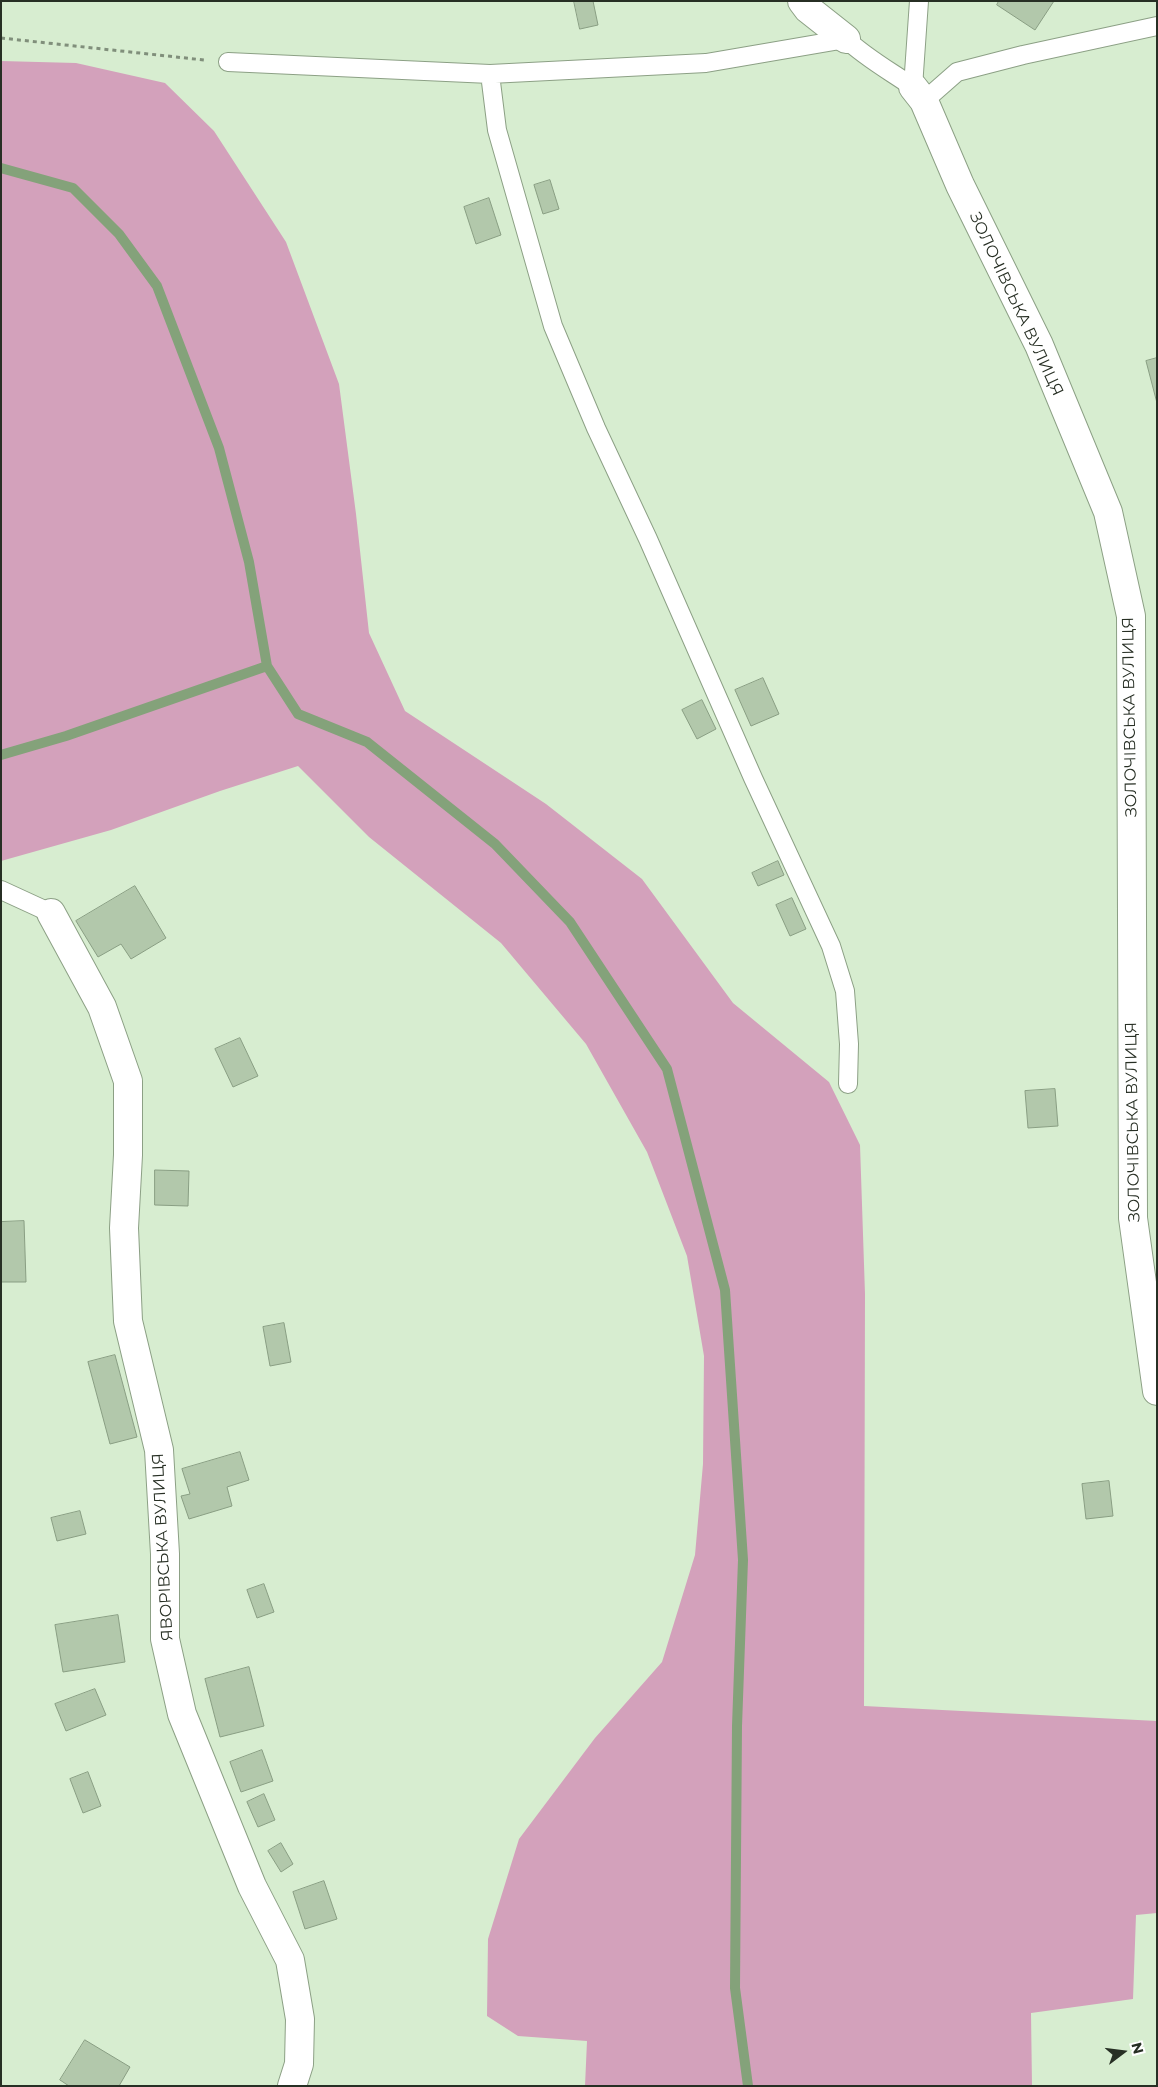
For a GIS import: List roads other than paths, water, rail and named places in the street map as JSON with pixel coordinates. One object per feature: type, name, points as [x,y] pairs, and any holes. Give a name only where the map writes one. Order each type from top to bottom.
[{"type":"street","points":[[802,1],[808,9],[846,39]]},
{"type":"street","name":"ЗОЛОЧІВСЬКА ВУЛИЦЯ","points":[[918,94],[960,185],[1039,345],[1108,512],[1131,616],[1132,1218],[1157,1391]]},
{"type":"street","name":"ЯВОРІВСЬКА ВУЛИЦЯ","points":[[51,913],[102,1007],[128,1081],[128,1155],[124,1228],[128,1321],[159,1450],[165,1554],[165,1639],[182,1714],[252,1886],[290,1960],[300,2019],[299,2064],[292,2086]]},
{"type":"lane","points":[[918,94],[920,4]]},
{"type":"lane","points":[[918,94],[957,72],[1023,55],[1157,26]]},
{"type":"lane","points":[[228,62],[490,74],[706,62],[846,39],[862,55],[886,68],[918,94]]},
{"type":"lane","points":[[490,74],[497,130],[553,326],[596,428],[648,539],[753,778],[832,946],[845,991],[849,1044],[848,1084]]},
{"type":"lane","points":[[1,890],[51,913]]},
{"type":"waterway","points":[[1,168],[73,188],[119,234],[157,286],[219,448],[249,562],[267,666],[298,714],[367,742],[495,844],[570,922],[667,1069],[725,1290],[743,1560],[737,1726],[735,1988],[748,2086]]},
{"type":"waterway","points":[[1,755],[66,736],[267,666]]}]
